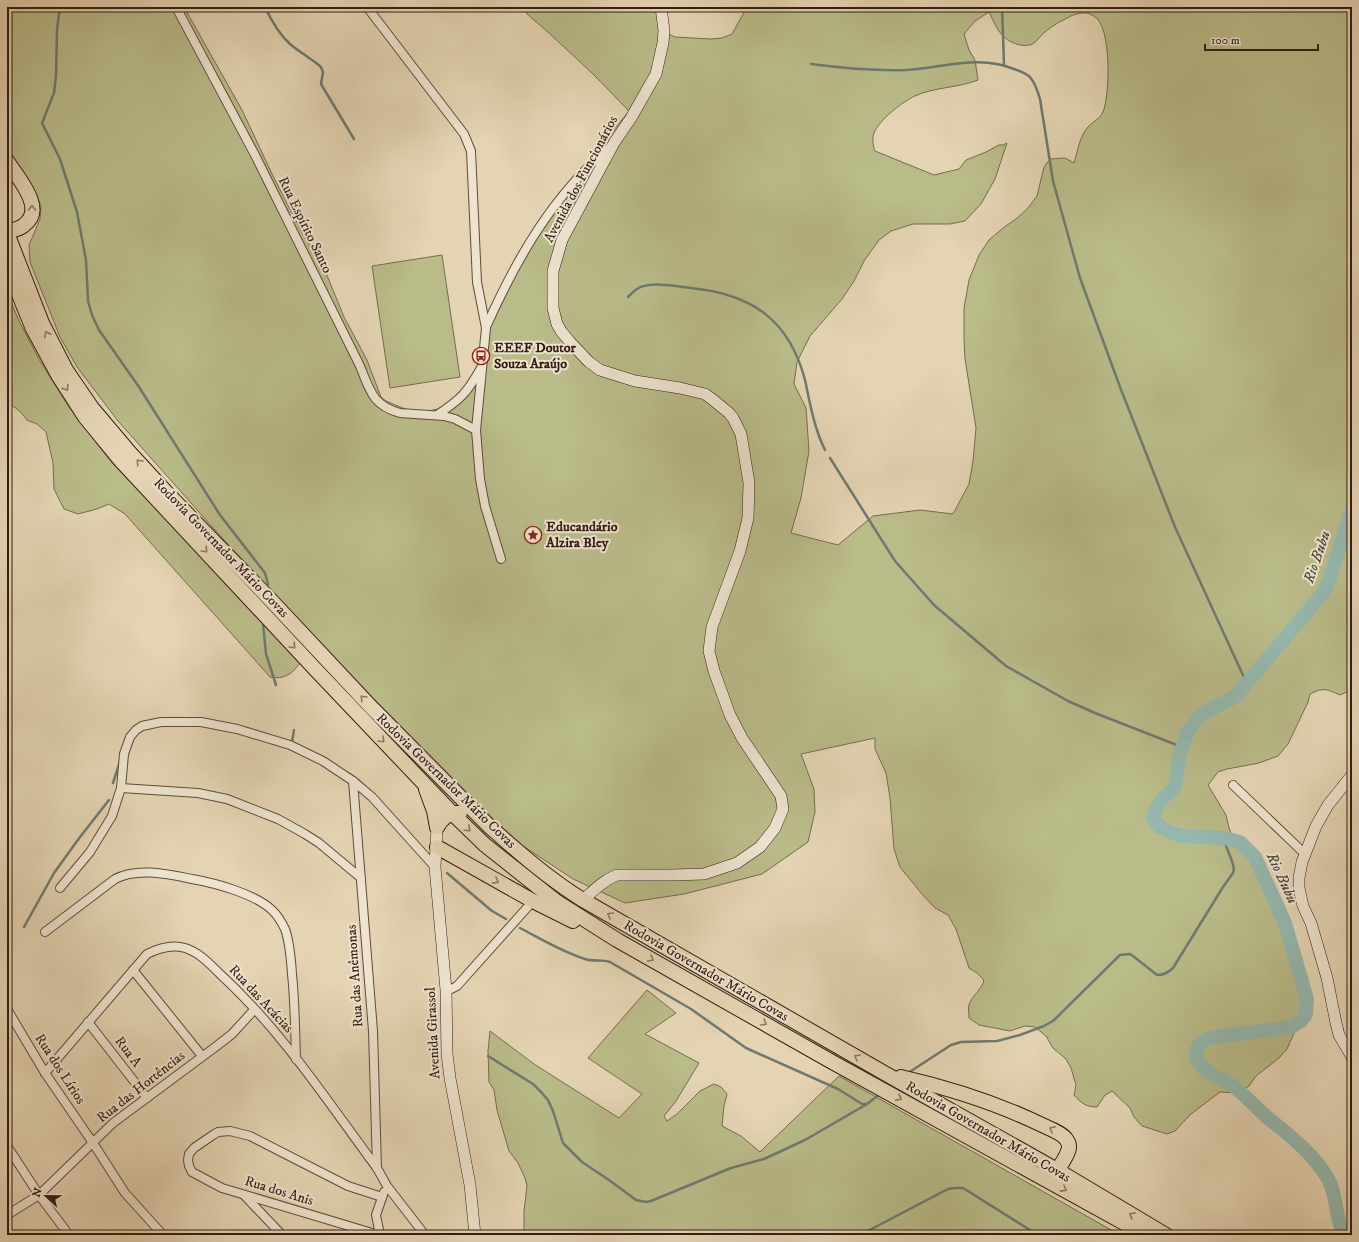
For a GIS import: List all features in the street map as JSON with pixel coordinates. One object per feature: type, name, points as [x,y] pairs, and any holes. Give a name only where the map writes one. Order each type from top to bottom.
[{"type":"highway","points":[[7,161],[31,199],[33,213],[26,224],[21,228],[7,232]]},
{"type":"highway","name":"Rodovia Governador Mário Covas","points":[[7,232],[42,322],[66,370],[92,408],[166,492],[266,595],[371,707],[489,826],[508,843],[554,880],[583,900],[886,1074],[1057,1170],[1166,1235]]},
{"type":"highway","name":"Rodovia Governador Mário Covas","points":[[7,265],[32,329],[58,376],[85,417],[122,462],[425,785],[485,844],[557,902],[617,940],[834,1063],[920,1109],[1146,1235]]},
{"type":"highway","points":[[425,785],[434,811],[437,827]]},
{"type":"highway","points":[[437,827],[444,817],[452,813],[464,813],[472,816],[542,880],[547,882],[554,880]]},
{"type":"highway","points":[[437,847],[533,901],[595,933],[617,940]]},
{"type":"highway","points":[[886,1074],[935,1085],[1010,1110],[1064,1136],[1067,1140],[1069,1150],[1065,1159],[1057,1170],[1053,1174],[1047,1175],[940,1114],[920,1109]]},
{"type":"street","name":"Rua Espírito Santo","points":[[176,7],[256,155],[356,357],[374,398],[382,406],[393,411],[400,413],[437,414],[455,419],[476,430]]},
{"type":"street","points":[[367,7],[464,134],[471,151],[477,282],[486,328],[476,430],[480,479],[485,506],[501,560]]},
{"type":"street","name":"Avenida dos Funcionários","points":[[583,900],[601,884],[617,875],[672,876],[704,874],[737,863],[760,847],[776,828],[783,809],[781,796],[742,738],[730,715],[714,671],[709,651],[712,627],[740,551],[748,518],[749,483],[741,434],[733,418],[705,394],[680,388],[635,381],[600,370],[589,362],[570,342],[559,327],[554,315],[553,271],[562,240],[614,143],[631,118],[657,70],[664,37],[661,7]]},
{"type":"street","points":[[486,328],[520,259],[539,226],[586,169],[614,143]]},
{"type":"street","points":[[437,414],[455,404],[466,393],[482,366]]},
{"type":"street","points":[[60,888],[77,870],[112,816],[121,788],[124,754],[130,737],[142,726],[161,722],[201,722],[237,728],[290,745],[323,761],[353,781],[372,797],[435,867]]},
{"type":"street","points":[[1352,775],[1328,805],[1316,826],[1305,854],[1299,878],[1300,897],[1311,923],[1327,978],[1339,1035],[1352,1057]]},
{"type":"street","name":"Rua das Anêmonas","points":[[353,781],[373,1030],[377,1168]]},
{"type":"street","points":[[1234,786],[1305,854]]},
{"type":"street","points":[[121,788],[198,793],[227,799],[278,819],[305,834],[319,843],[361,878]]},
{"type":"street","name":"Avenida Girassol","points":[[437,827],[435,867],[446,990],[447,1054],[470,1185],[475,1235]]},
{"type":"street","points":[[45,932],[115,879],[124,874],[133,872],[146,872],[200,880],[225,887],[264,904],[273,911],[281,922],[285,930],[291,957],[296,1059]]},
{"type":"street","points":[[446,990],[457,986],[533,901]]},
{"type":"street","name":"Rua das Acácias","points":[[45,1073],[147,954],[155,950],[174,946],[187,948],[206,961],[240,992],[296,1059],[377,1168],[387,1186],[425,1235]]},
{"type":"street","points":[[133,970],[202,1056]]},
{"type":"street","name":"Rua dos Lírios","points":[[7,1009],[45,1073],[125,1193],[163,1235]]},
{"type":"street","name":"Rua das Hortências","points":[[7,1216],[38,1195],[113,1123],[232,1034],[254,1010]]},
{"type":"street","name":"Rua A","points":[[88,1022],[147,1098]]},
{"type":"street","name":"Rua dos Anis","points":[[380,1235],[222,1188],[192,1172],[188,1160],[189,1154],[199,1144],[218,1132],[230,1131],[250,1136],[348,1186],[382,1197]]},
{"type":"street","points":[[7,1146],[38,1195],[69,1235]]},
{"type":"street","points":[[380,1235],[376,1215],[387,1186]]},
{"type":"street","points":[[244,1194],[282,1235]]},
{"type":"green space","points":[[7,7],[184,7],[242,110],[273,176],[303,234],[324,268],[344,317],[367,360],[381,397],[386,401],[410,411],[424,412],[438,409],[459,397],[480,364],[482,346],[503,286],[579,173],[629,111],[593,74],[527,14],[525,7],[659,7],[662,31],[675,37],[711,39],[722,38],[732,34],[747,7],[1352,7],[1352,473],[1345,517],[1347,523],[1352,522],[1352,611],[1347,615],[1348,625],[1352,635],[1352,686],[1349,691],[1340,695],[1325,690],[1319,690],[1310,694],[1308,702],[1288,744],[1278,756],[1259,763],[1218,772],[1208,785],[1226,815],[1234,841],[1250,854],[1258,857],[1261,861],[1264,872],[1295,941],[1304,976],[1306,1001],[1301,1017],[1287,1049],[1279,1058],[1256,1076],[1249,1086],[1237,1094],[1220,1092],[1191,1114],[1175,1131],[1167,1134],[1142,1126],[1134,1117],[1130,1108],[1112,1091],[1105,1095],[1097,1107],[1081,1102],[1074,1095],[1076,1085],[1071,1068],[1066,1059],[1053,1048],[1046,1036],[1035,1027],[1025,1026],[1010,1031],[979,1025],[969,1018],[969,1005],[972,998],[983,984],[984,980],[969,968],[956,929],[948,915],[935,908],[900,867],[894,849],[890,798],[886,773],[875,749],[875,738],[801,754],[814,789],[815,812],[808,842],[762,874],[684,894],[625,903],[573,879],[523,846],[475,804],[325,650],[256,576],[118,421],[77,367],[60,337],[30,262],[29,245],[40,219],[41,206],[36,194],[7,150]],"holes":[[[989,12],[995,25],[1003,36],[1014,43],[1022,45],[1030,45],[1034,43],[1051,27],[1071,16],[1082,13],[1088,13],[1094,16],[1100,22],[1107,46],[1108,77],[1103,112],[1100,117],[1085,130],[1079,144],[1074,163],[1065,158],[1050,159],[1044,167],[1037,196],[1028,208],[989,240],[979,255],[969,280],[964,308],[964,339],[965,359],[976,428],[969,484],[953,514],[920,510],[873,516],[838,545],[791,533],[801,498],[809,451],[806,408],[794,384],[797,362],[810,336],[842,299],[854,281],[864,261],[879,240],[891,231],[913,224],[950,224],[965,221],[981,204],[995,179],[1007,143],[999,145],[966,160],[959,169],[934,175],[875,151],[873,142],[874,133],[877,128],[904,102],[922,93],[962,85],[978,80],[975,60],[969,50],[964,34],[975,21]]]},
{"type":"green space","points":[[442,255],[460,377],[390,388],[372,266]]},
{"type":"green space","points":[[7,293],[20,323],[40,361],[69,407],[111,462],[139,490],[300,663],[291,673],[279,678],[270,677],[125,514],[109,504],[78,514],[64,509],[54,489],[53,463],[46,432],[37,424],[27,420],[16,408],[7,404]]},
{"type":"green space","points":[[647,990],[676,1013],[645,1034],[699,1063],[676,1101],[664,1116],[667,1121],[677,1114],[700,1091],[714,1084],[721,1087],[727,1094],[722,1126],[741,1136],[760,1152],[839,1076],[1120,1235],[524,1235],[524,1211],[527,1186],[518,1163],[509,1151],[497,1110],[494,1090],[489,1082],[488,1051],[490,1031],[534,1064],[619,1118],[642,1094],[588,1058]]},
{"type":"water","points":[[1352,473],[1352,522],[1347,523],[1345,517]]},
{"type":"waterway","points":[[60,7],[57,29],[56,76],[54,93],[42,123],[60,159],[77,212],[86,260],[88,301],[92,315],[99,330],[139,387],[220,515],[265,573],[268,584]]},
{"type":"waterway","points":[[265,7],[282,36],[321,67],[323,72],[321,84],[354,139]]},
{"type":"waterway","points":[[1002,7],[1004,65]]},
{"type":"waterway","points":[[811,64],[858,69],[906,70],[974,62],[1001,65],[1027,74],[1032,79],[1040,99],[1053,181],[1080,278],[1120,387],[1175,527],[1247,684]]},
{"type":"waterway","points":[[628,297],[637,289],[649,285],[678,286],[712,291],[732,296],[764,313],[778,326],[789,341],[798,359],[805,380],[815,424],[825,450]]},
{"type":"waterway","points":[[830,458],[895,561],[934,605],[1006,666],[1068,701],[1182,747]]},
{"type":"waterway","name":"Rio Bubu","points":[[1344,1235],[1338,1218],[1331,1184],[1315,1160],[1298,1143],[1262,1113],[1239,1090],[1210,1073],[1203,1067],[1196,1056],[1197,1049],[1201,1043],[1209,1038],[1291,1027],[1301,1021],[1306,1013],[1307,999],[1285,923],[1255,857],[1240,842],[1223,838],[1183,836],[1172,833],[1161,828],[1153,817],[1157,807],[1165,796],[1172,790],[1176,783],[1179,758],[1187,732],[1204,713],[1236,696],[1323,593],[1329,581],[1352,508]]},
{"type":"waterway","points":[[263,624],[266,654],[276,685]]},
{"type":"waterway","points":[[243,727],[269,735]]},
{"type":"waterway","points":[[292,742],[294,730]]},
{"type":"waterway","points":[[113,783],[120,761]]},
{"type":"waterway","points":[[348,773],[372,793]]},
{"type":"waterway","points":[[24,927],[54,873],[109,800]]},
{"type":"waterway","points":[[908,1073],[951,1045],[961,1042],[997,1041],[1020,1035],[1053,1021],[1120,955],[1130,954],[1157,975],[1169,971],[1173,968],[1233,873],[1234,869],[1232,861],[1223,838]]},
{"type":"waterway","points":[[447,873],[492,911],[506,919]]},
{"type":"waterway","points":[[520,928],[568,953],[588,960],[610,962],[691,1009],[746,1048],[838,1089],[862,1104],[867,1104]]},
{"type":"waterway","points":[[488,1056],[533,1084],[541,1092],[548,1100],[553,1111],[563,1143],[582,1162],[636,1200],[646,1202],[731,1168],[764,1159],[805,1140],[867,1104],[880,1094]]},
{"type":"waterway","points":[[860,1235],[948,1189],[955,1188],[963,1188],[1038,1235]]},
{"type":"place","name":"EEEF Doutor Souza Araújo","points":[[481,356]]},
{"type":"place","name":"Educandário Alzira Bley","points":[[533,535]]}]
